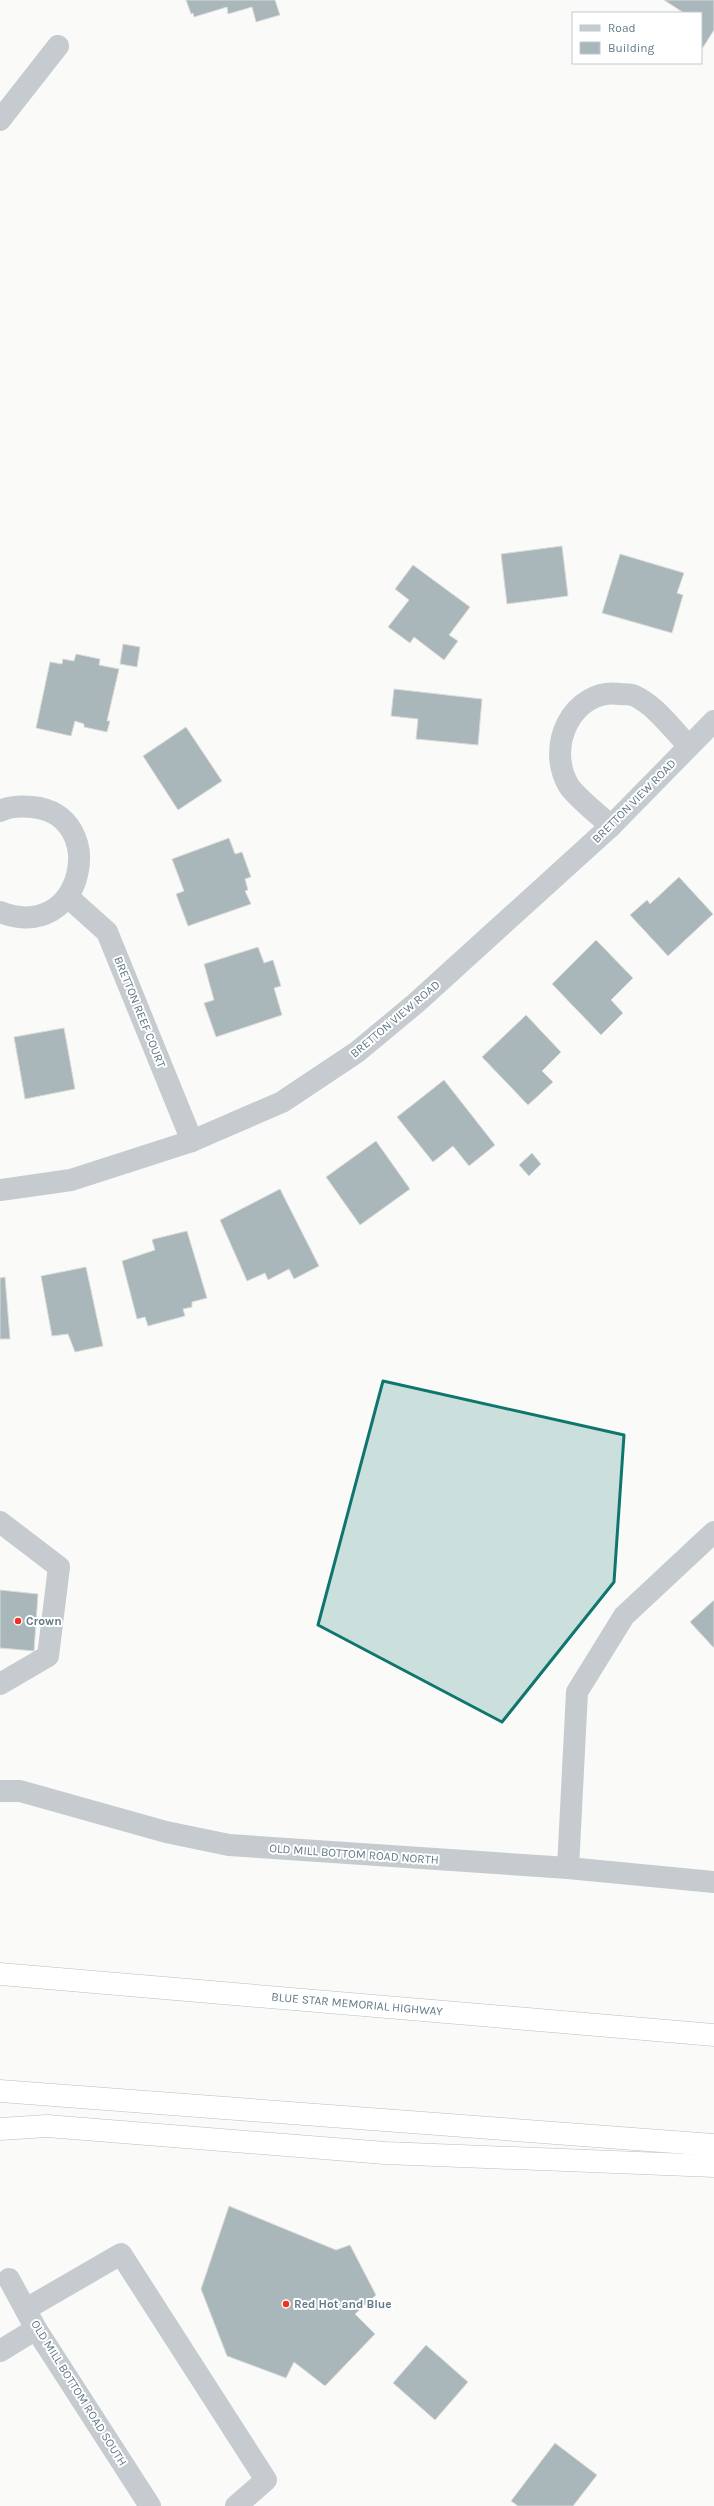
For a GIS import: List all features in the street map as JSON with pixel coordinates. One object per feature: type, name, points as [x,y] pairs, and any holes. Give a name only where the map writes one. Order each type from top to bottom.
[{"type":"highway","name":"BLUE STAR MEMORIAL HIGHWAY","points":[[0,1974],[714,2034]]},
{"type":"highway","points":[[0,2091],[714,2145]]},
{"type":"highway","points":[[0,2129],[47,2126],[385,2153],[714,2166]]},
{"type":"street","points":[[0,120],[58,46]]},
{"type":"street","points":[[611,826],[569,786],[560,759],[562,737],[570,715],[588,700],[607,692],[634,696],[648,705],[688,745]]},
{"type":"street","name":"BRETTON VIEW ROAD","points":[[0,1190],[71,1180],[192,1142],[282,1102],[357,1052],[416,1003],[611,826],[688,745],[714,721]]},
{"type":"street","points":[[0,811],[21,806],[39,807],[56,815],[69,828],[77,844],[80,863],[77,881],[68,897],[54,909],[37,916],[19,917],[0,912]]},
{"type":"street","name":"BRETTON REEF COURT","points":[[68,897],[107,932],[192,1142]]},
{"type":"street","points":[[0,1522],[59,1567],[48,1656],[0,1684]]},
{"type":"street","points":[[568,1868],[577,1692],[624,1616],[714,1532]]},
{"type":"street","name":"OLD MILL BOTTOM ROAD NORTH","points":[[0,1791],[20,1790],[166,1832],[229,1845],[568,1868],[714,1882]]},
{"type":"street","points":[[26,2309],[121,2254],[266,2480],[236,2506]]},
{"type":"street","name":"OLD MILL BOTTOM ROAD SOUTH","points":[[9,2279],[36,2329],[150,2506]]},
{"type":"street","points":[[0,2351],[36,2329]]},
{"type":"highlighted area","points":[[383,1381],[624,1435],[614,1582],[502,1722],[318,1625]]},
{"type":"building","points":[[186,0],[275,0],[280,15],[256,22],[252,7],[228,14],[227,7],[194,17],[193,13],[191,14]]},
{"type":"building","points":[[664,0],[714,0],[714,30],[702,49],[702,12],[682,12]]},
{"type":"building","points":[[562,546],[568,596],[507,604],[501,554]]},
{"type":"building","points":[[620,554],[684,573],[677,593],[683,595],[672,633],[602,613]]},
{"type":"building","points":[[413,565],[470,607],[449,635],[458,641],[444,660],[414,637],[410,643],[388,627],[409,600],[395,589]]},
{"type":"building","points":[[123,644],[140,647],[137,667],[120,664]]},
{"type":"building","points":[[76,654],[100,659],[99,665],[119,669],[107,721],[110,721],[107,732],[84,727],[84,724],[75,721],[71,736],[36,728],[50,662],[62,664],[63,659],[74,661]]},
{"type":"building","points":[[394,689],[482,699],[478,745],[416,739],[418,719],[391,716]]},
{"type":"building","points":[[186,727],[222,781],[178,810],[143,756]]},
{"type":"building","points":[[229,838],[235,854],[242,852],[251,877],[245,879],[248,890],[245,891],[251,904],[188,926],[176,894],[184,891],[172,859]]},
{"type":"building","points":[[679,877],[713,914],[668,956],[630,915],[647,900],[650,904]]},
{"type":"building","points":[[596,940],[633,978],[611,1000],[623,1013],[601,1035],[552,984]]},
{"type":"building","points":[[258,947],[264,963],[273,960],[281,986],[274,988],[282,1015],[216,1037],[204,1003],[214,1000],[204,964]]},
{"type":"building","points":[[526,1015],[561,1052],[542,1071],[553,1082],[528,1105],[482,1057]]},
{"type":"building","points":[[64,1028],[75,1089],[25,1099],[14,1037]]},
{"type":"building","points":[[444,1080],[495,1145],[469,1166],[453,1146],[433,1162],[397,1117]]},
{"type":"building","points":[[376,1141],[410,1189],[360,1225],[326,1177]]},
{"type":"building","points":[[532,1153],[541,1164],[529,1176],[519,1165]]},
{"type":"building","points":[[280,1189],[319,1266],[294,1279],[289,1269],[268,1280],[265,1273],[247,1281],[220,1220]]},
{"type":"building","points":[[187,1231],[207,1298],[192,1302],[192,1307],[183,1309],[185,1316],[148,1326],[145,1317],[137,1319],[122,1261],[155,1250],[152,1240],[154,1239]]},
{"type":"building","points":[[86,1267],[103,1346],[75,1352],[68,1334],[52,1336],[41,1276]]},
{"type":"building","points":[[5,1277],[10,1339],[0,1339],[0,1278]]},
{"type":"building","name":"Crown","points":[[0,1590],[38,1594],[34,1651],[0,1648]]},
{"type":"building","points":[[714,1600],[714,1648],[690,1622]]},
{"type":"building","name":"Red Hot and Blue","points":[[229,2206],[336,2250],[350,2245],[376,2295],[355,2314],[375,2334],[325,2386],[294,2362],[286,2378],[227,2356],[201,2289]]},
{"type":"building","points":[[426,2345],[468,2382],[435,2420],[393,2383]]},
{"type":"building","points":[[555,2443],[597,2475],[573,2506],[518,2506],[511,2501]]},
{"type":"place","name":"Crown","points":[[18,1621]]},
{"type":"place","name":"Red Hot and Blue","points":[[286,2304]]}]
